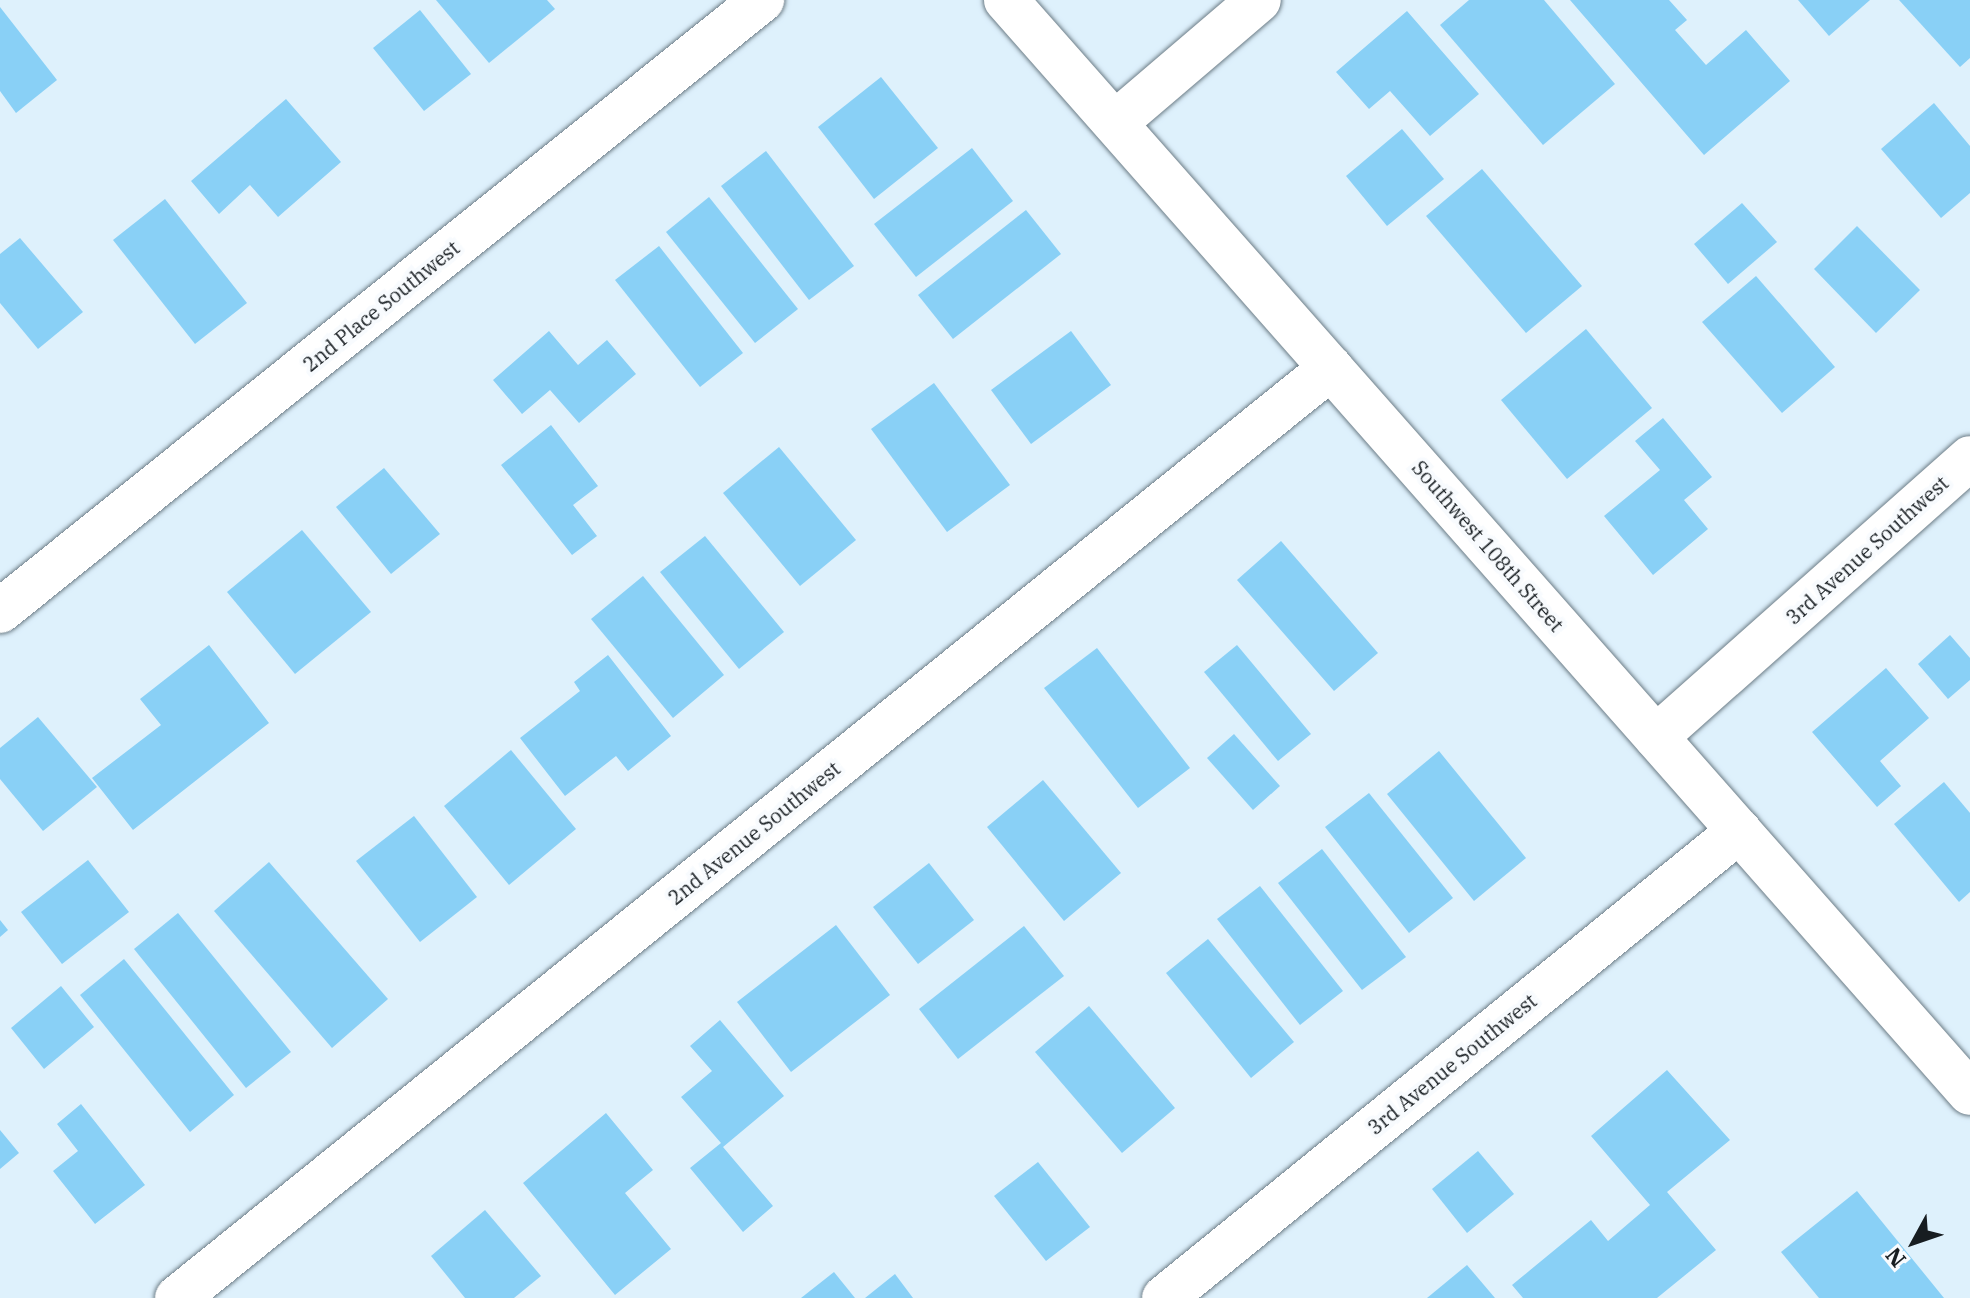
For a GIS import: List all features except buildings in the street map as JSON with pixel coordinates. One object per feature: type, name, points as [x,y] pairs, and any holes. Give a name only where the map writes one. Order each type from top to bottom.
[{"type":"street","name":"2nd Place Southwest","points":[[0,611],[762,0]]},
{"type":"street","name":"Southwest 108th Street","points":[[1006,0],[1970,1093]]},
{"type":"street","points":[[1115,123],[1259,0]]},
{"type":"street","name":"2nd Avenue Southwest","points":[[177,1298],[1331,368]]},
{"type":"street","name":"3rd Avenue Southwest","points":[[1656,737],[1970,458]]},
{"type":"street","name":"3rd Avenue Southwest","points":[[1164,1298],[1739,831]]}]
